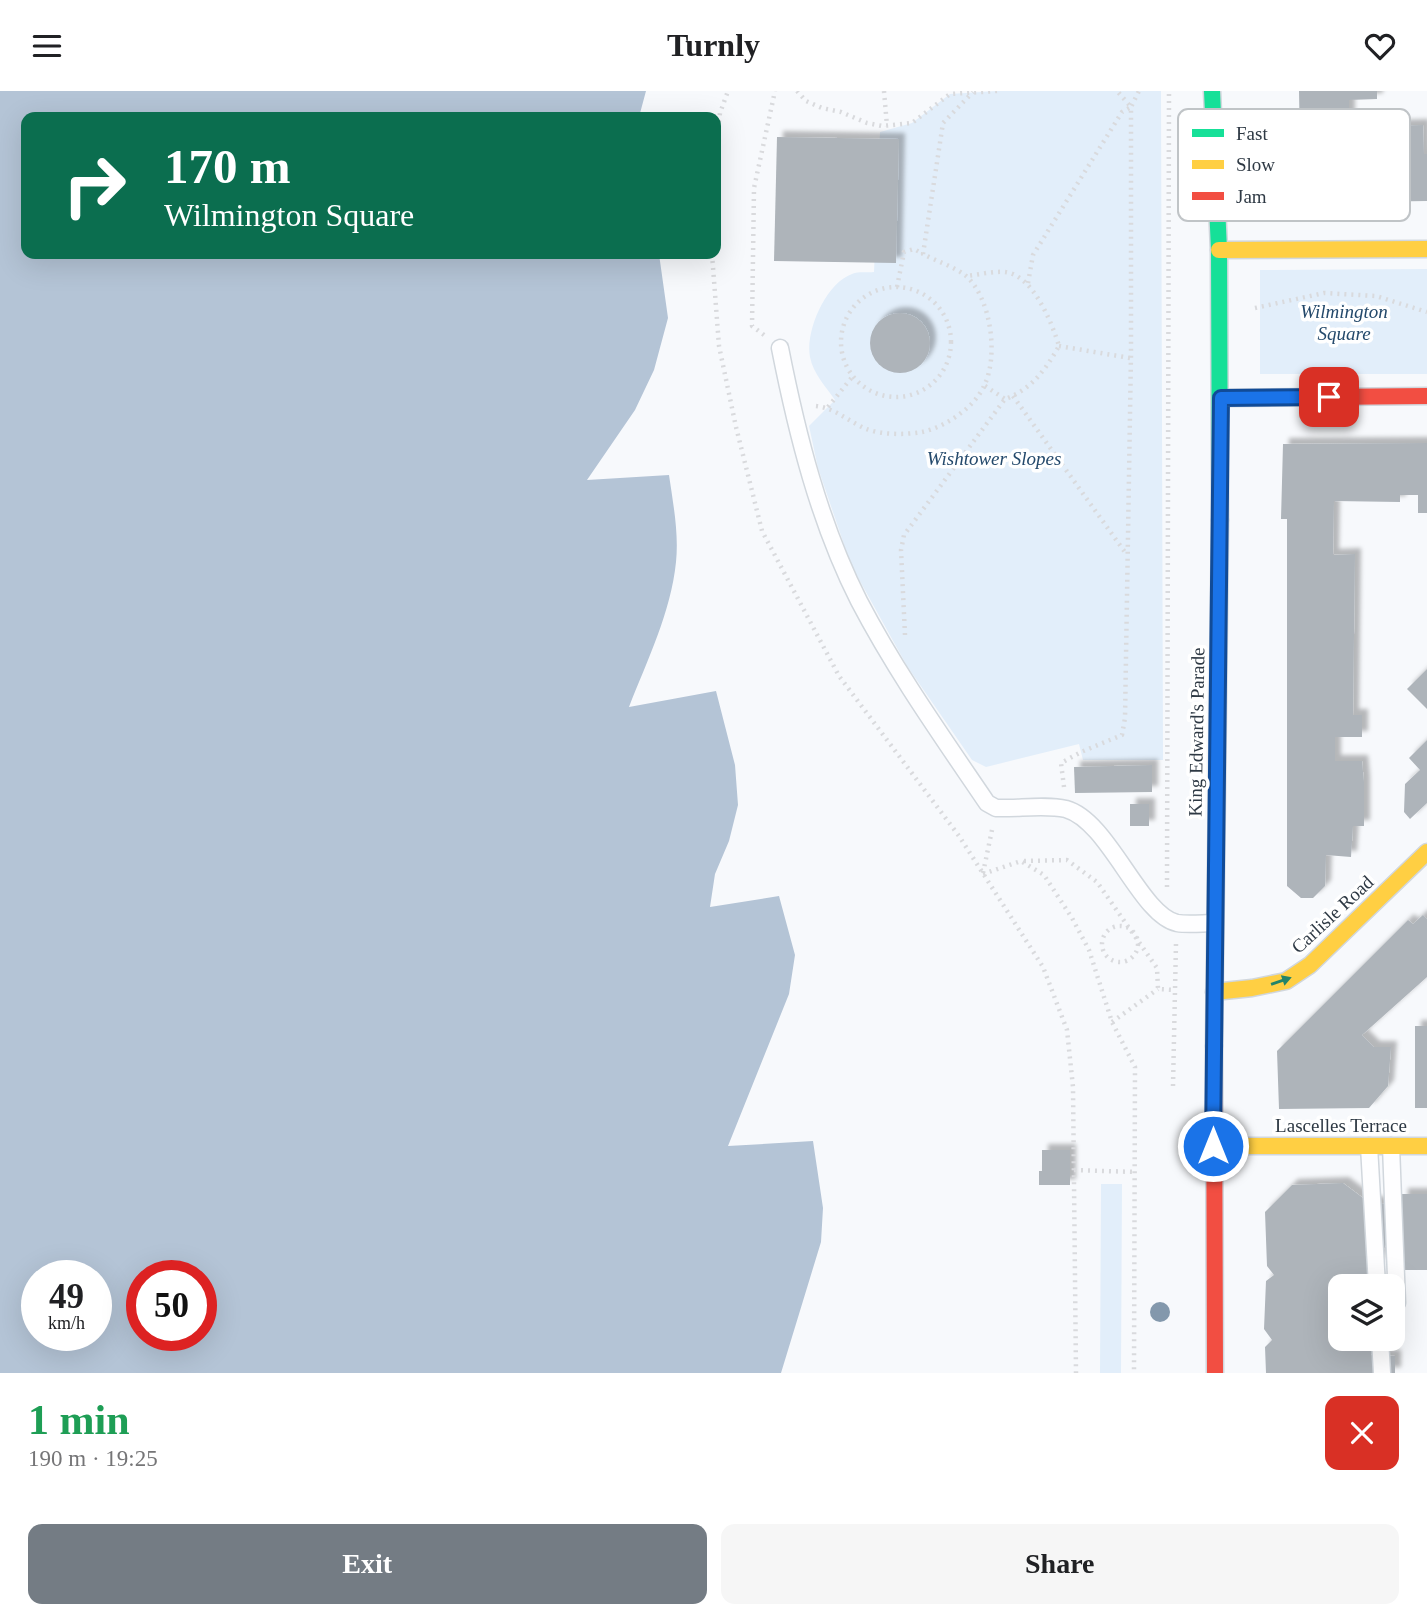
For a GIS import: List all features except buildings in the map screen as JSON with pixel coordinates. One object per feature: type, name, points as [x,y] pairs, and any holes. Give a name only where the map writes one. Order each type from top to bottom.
[{"type":"main road","name":"King Edward's Parade","points":[[1213,91],[1214,109]]},
{"type":"main road","name":"King Edward's Parade","points":[[1214,1373],[1214,992],[1221,398],[1218,221]]},
{"type":"main road","points":[[1219,250],[1427,249]]},
{"type":"main road","points":[[1221,398],[1427,396]]},
{"type":"main road","name":"Carlisle Road","points":[[1214,992],[1286,981],[1311,965],[1427,852]]},
{"type":"main road","name":"Lascelles Terrace","points":[[1213,1146],[1427,1146]]},
{"type":"lane","points":[[780,348],[791,403],[814,486],[859,601],[916,699],[988,803],[996,808],[1066,809],[1083,817],[1165,918],[1177,923],[1215,923]]},
{"type":"lane","points":[[1369,1146],[1376,1274]]},
{"type":"lane","points":[[1391,1146],[1396,1274]]},
{"type":"lane","points":[[1381,1351],[1382,1373]]},
{"type":"path","points":[[720,112],[728,91]]},
{"type":"path","points":[[775,91],[754,188],[752,325],[780,348]]},
{"type":"path","points":[[797,91],[806,101],[822,108],[841,112],[867,123],[887,125],[912,123],[950,94],[997,91]]},
{"type":"path","points":[[884,91],[887,125]]},
{"type":"path","points":[[1117,91],[1131,107]]},
{"type":"path","points":[[1066,809],[1061,763],[1122,735],[1125,718],[1131,358],[1131,107],[1139,91]]},
{"type":"path","points":[[1169,91],[1167,889],[1177,923],[1173,1086]]},
{"type":"path","points":[[923,254],[943,123],[973,92]]},
{"type":"path","points":[[1028,283],[1033,255],[1122,112],[1131,107]]},
{"type":"path","points":[[791,403],[828,407],[866,429],[896,434],[923,432],[950,420],[970,405],[985,386],[991,359],[991,332],[982,298],[965,276],[914,249],[904,252],[897,287]]},
{"type":"path","points":[[712,259],[719,346],[762,531],[839,677],[959,835],[1043,967],[1067,1030],[1073,1087],[1076,1373]]},
{"type":"path","points":[[905,635],[901,550],[904,535],[1005,399],[1040,376],[1059,346],[1054,329],[1028,283],[1007,272],[965,276]]},
{"type":"path","points":[[884,288],[916,290],[930,298],[942,311],[950,328],[951,346],[947,364],[937,379],[923,390],[906,396],[888,397],[870,391],[853,376],[841,349],[841,333],[846,317],[868,294],[884,288]]},
{"type":"path","points":[[1255,308],[1324,293],[1376,296],[1427,312]]},
{"type":"path","points":[[1059,346],[1131,358]]},
{"type":"path","points":[[828,407],[853,376]]},
{"type":"path","points":[[985,386],[1005,399]]},
{"type":"path","points":[[1013,396],[1128,556]]},
{"type":"path","points":[[983,874],[996,808]]},
{"type":"path","points":[[983,874],[1021,861],[1067,860],[1097,882],[1131,930],[1157,968],[1158,989]]},
{"type":"path","points":[[1021,861],[1044,875],[1072,918],[1089,950],[1112,1022],[1135,1067],[1134,1373]]},
{"type":"path","points":[[1131,930],[1119,926],[1109,930],[1102,939],[1104,951],[1113,960],[1125,961],[1135,954],[1137,939]]},
{"type":"path","points":[[1112,1022],[1158,989],[1214,992]]},
{"type":"path","points":[[1074,1170],[1136,1172]]},
{"type":"green space","name":"Wishtower Slopes","points":[[997,91],[1161,91],[1163,760],[1083,760],[1079,744],[986,767],[972,760],[907,666],[851,565],[818,468],[809,426],[835,400],[814,369],[809,346],[811,334],[819,309],[834,287],[852,274],[874,272],[880,132],[912,123],[950,94]]},
{"type":"green space","name":"Wilmington Square","points":[[1427,269],[1427,374],[1260,374],[1260,270]]},
{"type":"green space","points":[[1101,1184],[1122,1184],[1121,1373],[1100,1373]]},
{"type":"water","points":[[0,91],[646,91],[640,112],[21,112],[21,259],[660,259],[668,318],[654,370],[635,410],[587,480],[669,475],[677,540],[673,581],[657,636],[629,707],[716,691],[735,765],[738,805],[729,841],[715,874],[710,907],[779,896],[795,955],[789,994],[728,1146],[813,1141],[823,1208],[821,1242],[781,1373],[0,1373]]},
{"type":"traffic: fast","points":[[1212,91],[1213,109]]},
{"type":"traffic: fast","points":[[1218,221],[1220,520]]},
{"type":"traffic: slow","points":[[1219,250],[1427,249]]},
{"type":"traffic: slow","points":[[1214,1046],[1220,520]]},
{"type":"traffic: slow","points":[[1214,992],[1286,981],[1310,965],[1427,852]]},
{"type":"traffic: slow","points":[[1213,1146],[1427,1146]]},
{"type":"traffic: jam","points":[[1221,398],[1427,396]]},
{"type":"traffic: jam","points":[[1214,1046],[1215,1373]]},
{"type":"route","points":[[1213,1146],[1221,398],[1329,397]]}]
